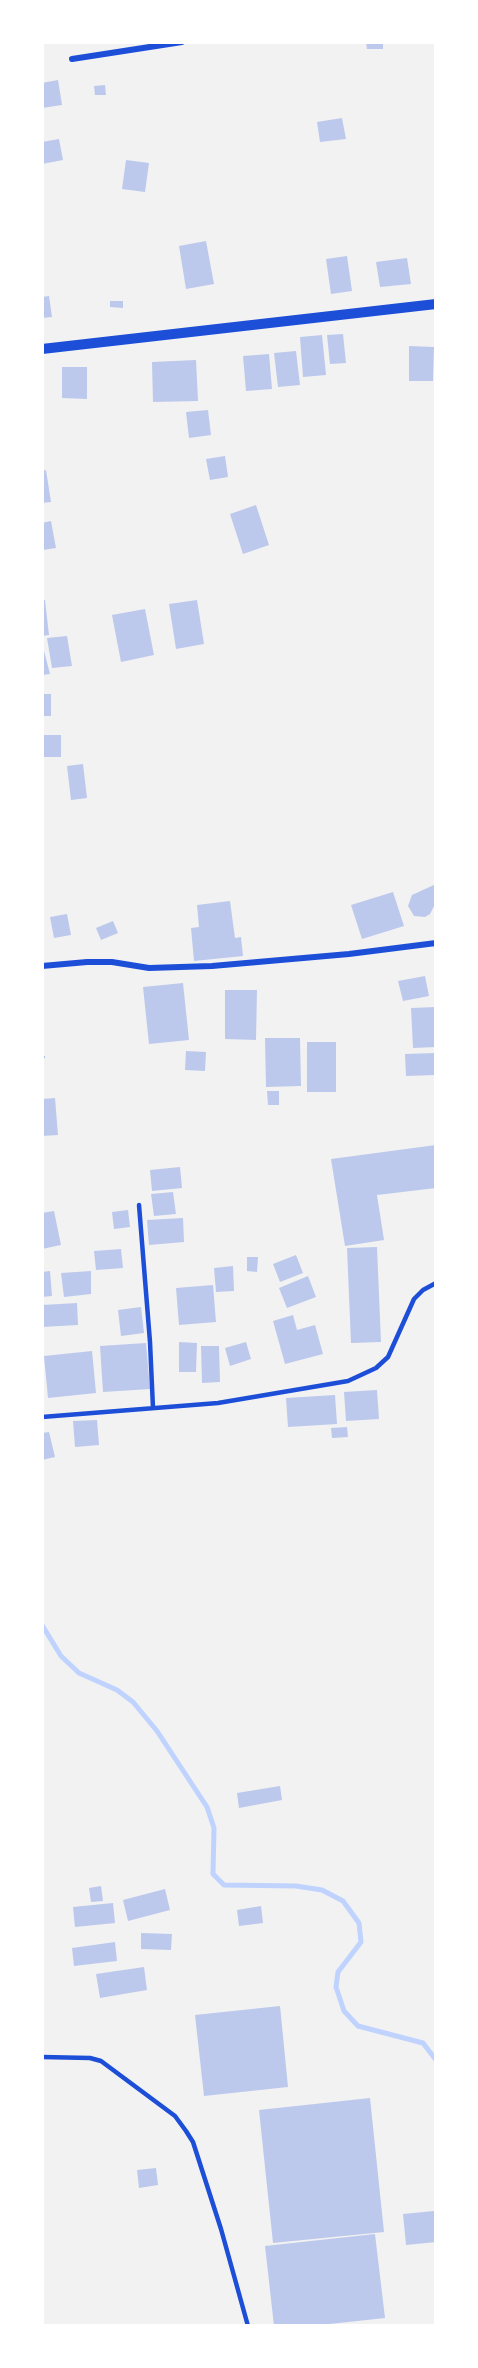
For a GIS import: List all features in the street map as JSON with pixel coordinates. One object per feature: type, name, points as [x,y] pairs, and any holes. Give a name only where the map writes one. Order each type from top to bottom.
[{"type":"street","points":[[72,59],[182,42]]},
{"type":"street","points":[[42,349],[436,304]]},
{"type":"street","points":[[42,966],[112,962],[148,968],[212,966],[436,943]]},
{"type":"lane","points":[[138,1205],[150,1342],[153,1408]]},
{"type":"lane","points":[[42,1417],[218,1402],[348,1381],[376,1368],[388,1357],[414,1299],[423,1290],[436,1283]]},
{"type":"lane","points":[[42,2057],[90,2058],[101,2061],[175,2116],[193,2142],[221,2229],[248,2326]]},
{"type":"building","points":[[366,42],[383,42],[383,49],[367,49]]},
{"type":"building","points":[[58,80],[62,105],[42,108],[42,83]]},
{"type":"building","points":[[105,85],[106,95],[95,95],[94,86]]},
{"type":"building","points":[[342,118],[346,139],[320,142],[317,122]]},
{"type":"building","points":[[59,139],[63,160],[42,164],[42,142]]},
{"type":"building","points":[[126,160],[149,163],[145,192],[122,189]]},
{"type":"building","points":[[206,241],[214,284],[186,289],[179,246]]},
{"type":"building","points":[[347,256],[352,291],[331,294],[326,259]]},
{"type":"building","points":[[407,258],[411,284],[380,287],[376,262]]},
{"type":"building","points":[[49,296],[52,317],[42,318],[42,297]]},
{"type":"building","points":[[110,301],[123,301],[123,308],[110,307]]},
{"type":"building","points":[[343,334],[346,363],[330,364],[327,335]]},
{"type":"building","points":[[322,335],[326,375],[303,377],[300,337]]},
{"type":"building","points":[[409,346],[434,347],[433,381],[409,381]]},
{"type":"building","points":[[296,351],[300,385],[278,387],[274,353]]},
{"type":"building","points":[[269,354],[272,389],[246,391],[243,356]]},
{"type":"building","points":[[196,360],[198,401],[153,402],[152,362]]},
{"type":"building","points":[[62,367],[87,367],[87,399],[62,398]]},
{"type":"building","points":[[208,410],[211,435],[189,438],[186,412]]},
{"type":"building","points":[[225,456],[228,477],[210,480],[206,459]]},
{"type":"building","points":[[46,470],[51,502],[42,503],[42,471]]},
{"type":"building","points":[[256,505],[269,545],[243,554],[230,514]]},
{"type":"building","points":[[51,521],[56,548],[43,550],[42,523]]},
{"type":"building","points":[[42,600],[45,600],[49,635],[42,636]]},
{"type":"building","points":[[197,600],[204,644],[176,649],[169,604]]},
{"type":"building","points":[[145,609],[154,655],[121,662],[112,615]]},
{"type":"building","points":[[67,636],[72,666],[52,668],[47,638]]},
{"type":"building","points":[[42,643],[50,674],[42,675]]},
{"type":"building","points":[[42,694],[51,694],[51,716],[42,716]]},
{"type":"building","points":[[42,735],[61,735],[61,757],[42,757]]},
{"type":"building","points":[[83,764],[87,798],[71,800],[67,766]]},
{"type":"building","points":[[436,884],[436,902],[430,914],[425,917],[414,916],[408,906],[412,895]]},
{"type":"building","points":[[393,892],[404,926],[362,939],[351,905]]},
{"type":"building","points":[[230,901],[235,938],[241,937],[243,956],[194,961],[191,928],[199,927],[197,905]]},
{"type":"building","points":[[67,914],[71,935],[54,938],[50,917]]},
{"type":"building","points":[[113,921],[118,933],[101,940],[96,928]]},
{"type":"building","points":[[425,976],[429,996],[403,1001],[398,981]]},
{"type":"building","points":[[183,983],[189,1040],[149,1044],[143,987]]},
{"type":"building","points":[[225,990],[257,990],[256,1040],[225,1039]]},
{"type":"building","points":[[436,1007],[436,1047],[413,1048],[411,1008]]},
{"type":"building","points":[[265,1038],[300,1038],[301,1086],[266,1087]]},
{"type":"building","points":[[307,1042],[336,1042],[336,1092],[307,1092]]},
{"type":"building","points":[[186,1051],[206,1052],[205,1071],[185,1070]]},
{"type":"building","points":[[436,1053],[436,1075],[406,1076],[405,1054]]},
{"type":"building","points":[[267,1091],[279,1091],[279,1105],[268,1105]]},
{"type":"building","points":[[55,1098],[58,1135],[42,1136],[42,1099]]},
{"type":"building","points":[[436,1145],[436,1188],[377,1195],[384,1240],[345,1246],[331,1159]]},
{"type":"building","points":[[180,1167],[182,1188],[152,1191],[150,1170]]},
{"type":"building","points":[[173,1192],[176,1214],[154,1216],[151,1194]]},
{"type":"building","points":[[128,1210],[130,1227],[114,1229],[112,1212]]},
{"type":"building","points":[[54,1211],[61,1245],[42,1249],[42,1213]]},
{"type":"building","points":[[183,1218],[184,1242],[149,1245],[147,1220]]},
{"type":"building","points":[[377,1247],[381,1342],[351,1343],[347,1248]]},
{"type":"building","points":[[121,1249],[123,1268],[96,1270],[94,1251]]},
{"type":"building","points":[[296,1255],[303,1273],[280,1282],[273,1264]]},
{"type":"building","points":[[247,1257],[258,1257],[257,1272],[247,1271]]},
{"type":"building","points":[[233,1266],[234,1291],[216,1292],[214,1268]]},
{"type":"building","points":[[50,1271],[52,1296],[42,1297],[42,1272]]},
{"type":"building","points":[[91,1271],[91,1294],[64,1297],[61,1273]]},
{"type":"building","points":[[308,1276],[316,1297],[287,1308],[279,1288]]},
{"type":"building","points":[[213,1285],[216,1322],[179,1325],[176,1288]]},
{"type":"building","points":[[77,1303],[78,1325],[42,1327],[42,1305]]},
{"type":"building","points":[[141,1307],[144,1333],[121,1336],[118,1310]]},
{"type":"building","points":[[293,1315],[297,1330],[315,1325],[323,1354],[285,1364],[273,1321]]},
{"type":"building","points":[[179,1342],[197,1343],[196,1372],[179,1372]]},
{"type":"building","points":[[246,1342],[251,1359],[230,1366],[225,1348]]},
{"type":"building","points":[[146,1343],[150,1389],[103,1392],[100,1346]]},
{"type":"building","points":[[201,1346],[219,1346],[220,1382],[202,1383]]},
{"type":"building","points":[[92,1351],[96,1393],[48,1398],[44,1356]]},
{"type":"building","points":[[377,1390],[379,1419],[346,1421],[344,1392]]},
{"type":"building","points":[[335,1395],[337,1424],[288,1427],[286,1398]]},
{"type":"building","points":[[97,1420],[99,1445],[75,1447],[73,1421]]},
{"type":"building","points":[[347,1427],[348,1437],[332,1438],[331,1428]]},
{"type":"building","points":[[49,1432],[55,1457],[42,1460],[42,1433]]},
{"type":"building","points":[[280,1786],[282,1800],[239,1808],[237,1793]]},
{"type":"building","points":[[101,1886],[103,1901],[91,1902],[89,1888]]},
{"type":"building","points":[[165,1889],[170,1910],[128,1921],[123,1900]]},
{"type":"building","points":[[113,1903],[115,1923],[75,1927],[73,1907]]},
{"type":"building","points":[[261,1906],[263,1923],[239,1926],[237,1910]]},
{"type":"building","points":[[141,1933],[172,1934],[171,1950],[141,1949]]},
{"type":"building","points":[[115,1942],[117,1961],[74,1966],[72,1948]]},
{"type":"building","points":[[144,1967],[147,1990],[100,1998],[96,1974]]},
{"type":"building","points":[[280,2006],[288,2087],[204,2096],[195,2015]]},
{"type":"building","points":[[370,2098],[384,2232],[273,2243],[259,2110]]},
{"type":"building","points":[[156,2168],[158,2185],[139,2188],[137,2170]]},
{"type":"building","points":[[434,2211],[436,2242],[406,2245],[403,2214]]},
{"type":"building","points":[[375,2234],[385,2318],[311,2326],[274,2326],[265,2246]]},
{"type":"waterway","points":[[42,1625],[61,1656],[79,1673],[117,1690],[133,1702],[157,1731],[207,1807],[214,1828],[213,1874],[224,1885],[296,1886],[322,1890],[343,1901],[359,1923],[361,1942],[338,1972],[336,1987],[344,2011],[358,2026],[423,2043],[436,2060]]}]
